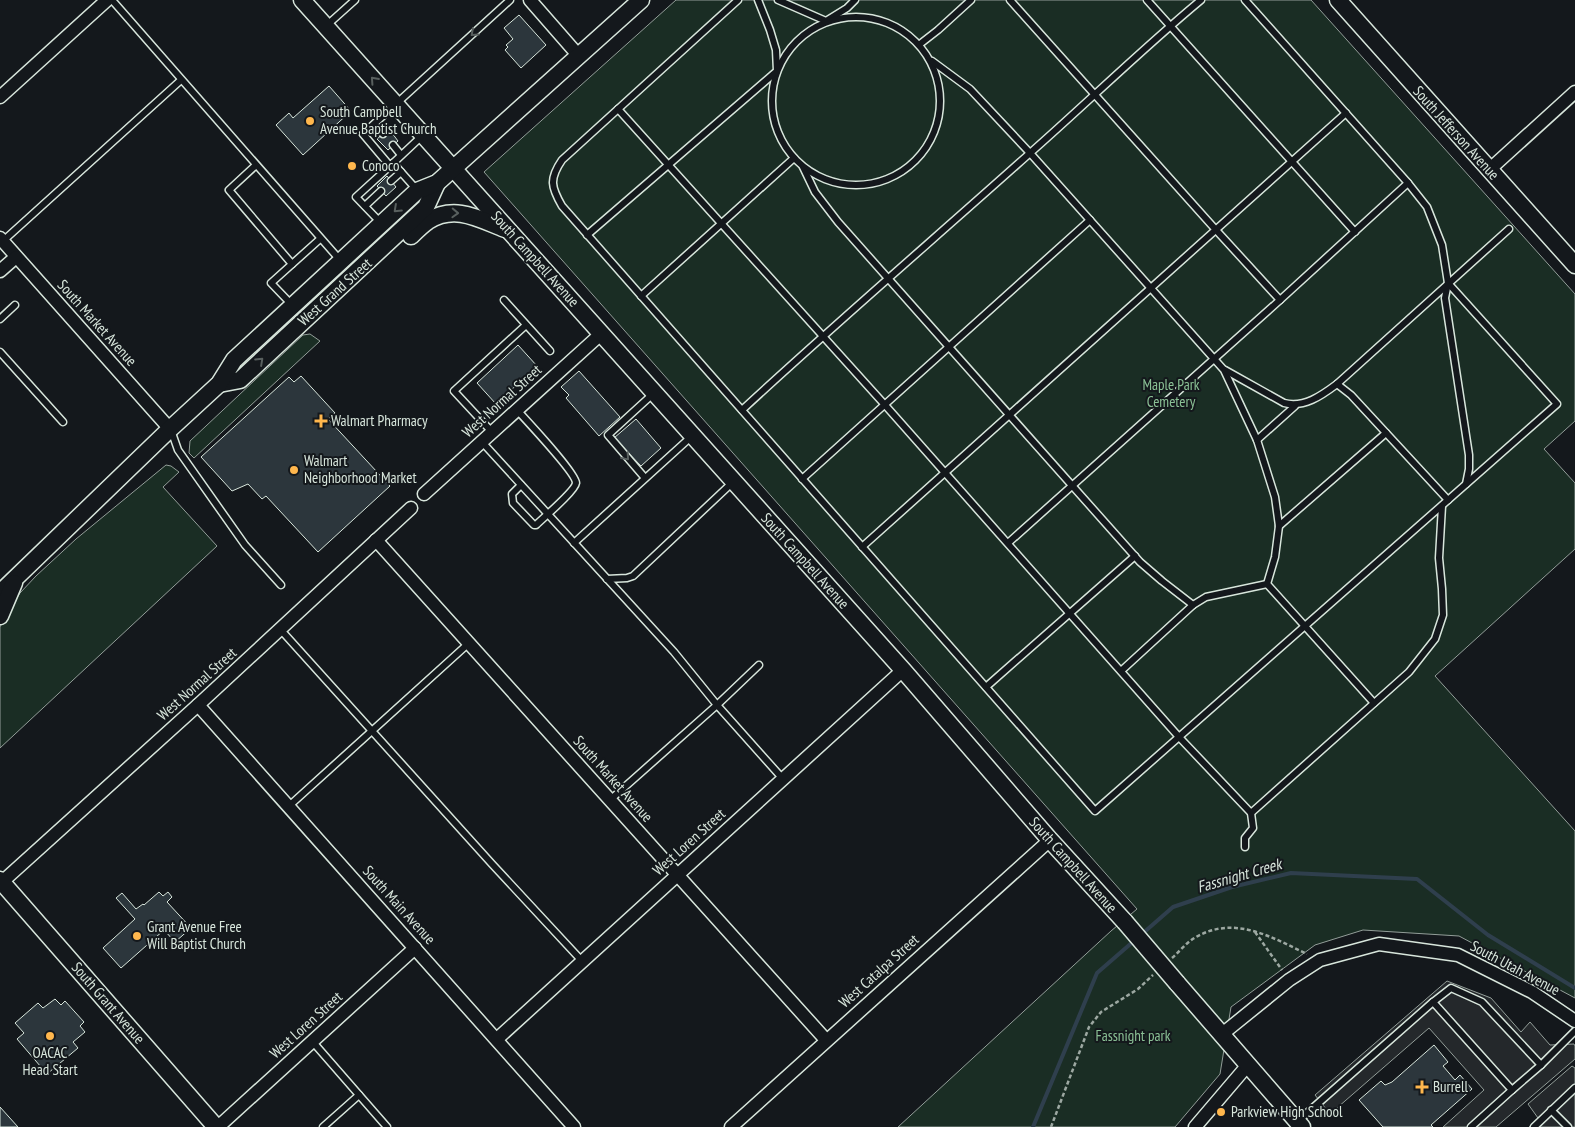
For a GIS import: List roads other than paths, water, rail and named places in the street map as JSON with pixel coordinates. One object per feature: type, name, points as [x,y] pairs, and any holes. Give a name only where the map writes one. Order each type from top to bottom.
[{"type":"main road","name":"South Campbell Avenue","points":[[302,0],[902,670],[1050,840],[1125,922],[1247,1066],[1300,1124]]},
{"type":"main road","name":"West Grand Street","points":[[0,593],[219,384],[234,360],[418,190],[437,183],[641,0]]},
{"type":"main road","name":"South Jefferson Avenue","points":[[1338,0],[1489,170],[1574,261]]},
{"type":"main road","name":"West Grand Street","points":[[219,384],[240,380],[426,207],[437,183]]},
{"type":"main road","points":[[369,261],[388,257],[428,221],[448,212],[469,214],[511,232]]},
{"type":"main road","name":"West Grand Street","points":[[0,616],[18,574]]},
{"type":"main road","name":"South Grant Avenue","points":[[1,881],[217,1127]]},
{"type":"street","points":[[0,97],[107,0]]},
{"type":"street","points":[[530,0],[578,56]]},
{"type":"street","points":[[1489,170],[1575,92]]},
{"type":"street","name":"South Market Avenue","points":[[1,240],[170,429]]},
{"type":"street","points":[[0,272],[16,257]]},
{"type":"street","name":"West Normal Street","points":[[424,494],[602,333]]},
{"type":"street","name":"West Normal Street","points":[[1,881],[198,705],[411,508]]},
{"type":"street","name":"South Market Avenue","points":[[376,540],[826,1040]]},
{"type":"street","name":"West Loren Street","points":[[497,1039],[902,670]]},
{"type":"street","name":"South Main Avenue","points":[[198,705],[574,1127]]},
{"type":"street","name":"West Catalpa Street","points":[[731,1127],[1050,840]]},
{"type":"street","name":"South Utah Avenue","points":[[1221,1035],[1289,980],[1320,960],[1379,944],[1458,955],[1532,992],[1575,1021]]},
{"type":"street","name":"West Loren Street","points":[[217,1127],[415,948]]},
{"type":"street","points":[[1195,1127],[1247,1066]]},
{"type":"lane","points":[[112,0],[341,262]]},
{"type":"lane","points":[[326,26],[355,0]]},
{"type":"lane","points":[[418,190],[363,134],[510,0]]},
{"type":"lane","points":[[738,0],[562,160],[553,175],[553,189],[556,196],[562,206],[587,235],[1095,811],[1557,404],[1448,283]]},
{"type":"lane","points":[[758,0],[776,50],[777,72]]},
{"type":"lane","points":[[778,0],[826,21],[846,16],[866,16],[886,21],[904,30],[920,44],[932,61],[940,84],[941,108],[935,132],[923,153],[906,170],[884,181],[860,185],[836,183],[814,174],[794,158],[780,139],[773,117],[772,94],[777,72],[793,44],[814,27],[826,21],[846,8],[855,0]]},
{"type":"lane","points":[[920,44],[971,0]]},
{"type":"lane","points":[[1010,0],[1280,300]]},
{"type":"lane","points":[[1146,0],[1355,232]]},
{"type":"lane","points":[[742,410],[1201,0]]},
{"type":"lane","points":[[1245,0],[1408,182],[1427,207],[1444,254],[1448,283],[1445,298],[1469,455],[1466,484]]},
{"type":"lane","points":[[932,61],[970,89],[1030,153],[1224,370],[1257,440],[1275,496],[1279,526],[1275,557],[1267,584]]},
{"type":"lane","points":[[587,235],[777,72]]},
{"type":"lane","points":[[1,240],[181,80]]},
{"type":"lane","points":[[618,109],[885,405],[1179,737],[1251,813],[1253,828],[1245,838],[1245,847]]},
{"type":"lane","points":[[862,547],[1346,113]]},
{"type":"lane","points":[[374,125],[383,134]]},
{"type":"lane","points":[[382,224],[356,197],[423,135]]},
{"type":"lane","points":[[393,145],[401,155]]},
{"type":"lane","points":[[641,296],[794,158]]},
{"type":"lane","points":[[256,165],[229,190],[292,264]]},
{"type":"lane","points":[[803,167],[815,192],[838,222],[949,348],[1136,556],[1162,581],[1193,605]]},
{"type":"lane","points":[[391,181],[401,172]]},
{"type":"lane","points":[[1008,543],[1280,300],[1408,182]]},
{"type":"lane","points":[[365,206],[381,191]]},
{"type":"lane","points":[[802,479],[1090,220]]},
{"type":"lane","points":[[1257,440],[1294,406],[1311,401],[1337,384],[1509,229]]},
{"type":"lane","points":[[293,306],[271,283],[320,239]]},
{"type":"lane","points":[[504,300],[550,351]]},
{"type":"lane","points":[[0,319],[15,305]]},
{"type":"lane","points":[[492,432],[454,391],[526,325]]},
{"type":"lane","points":[[0,352],[63,422]]},
{"type":"lane","points":[[1224,370],[1284,403],[1294,406]]},
{"type":"lane","points":[[1337,384],[1351,395],[1448,500]]},
{"type":"lane","points":[[645,478],[608,435],[655,392]]},
{"type":"lane","points":[[517,410],[565,465],[576,484],[536,525],[531,524],[512,503],[512,494],[521,485]]},
{"type":"lane","points":[[170,429],[178,450],[245,545],[281,585]]},
{"type":"lane","points":[[1279,526],[1386,433]]},
{"type":"lane","points":[[574,543],[693,435]]},
{"type":"lane","points":[[482,442],[674,652],[717,705],[783,779]]},
{"type":"lane","points":[[607,580],[633,576],[734,481]]},
{"type":"lane","points":[[1251,813],[1409,672],[1435,639],[1443,615],[1439,558],[1442,506]]},
{"type":"lane","points":[[986,687],[1136,556]]},
{"type":"lane","points":[[1267,584],[1374,704]]},
{"type":"lane","points":[[1121,671],[1193,605],[1206,597],[1267,584]]},
{"type":"lane","points":[[280,629],[582,961]]},
{"type":"lane","points":[[289,806],[469,643]]},
{"type":"lane","points":[[610,800],[717,705],[758,665]]},
{"type":"lane","points":[[1300,1124],[1433,1002],[1451,988],[1482,1002],[1541,1065]]},
{"type":"lane","points":[[1433,1002],[1512,1090]]},
{"type":"lane","points":[[1471,1127],[1541,1065],[1575,1031]]},
{"type":"lane","points":[[312,1041],[387,1127]]},
{"type":"lane","points":[[1534,1127],[1575,1088]]},
{"type":"lane","points":[[323,1127],[359,1095]]},
{"type":"lane","points":[[1551,1110],[1568,1127]]},
{"type":"waterway","name":"Fassnight Creek","points":[[1142,934],[1173,907],[1232,887],[1291,873],[1417,879],[1488,935],[1575,988]]},
{"type":"waterway","name":"Fassnight Creek","points":[[1033,1127],[1097,973],[1135,940]]},
{"type":"place","name":"South Campbell Avenue Baptist Church","points":[[310,121]]},
{"type":"place","name":"Conoco","points":[[352,166]]},
{"type":"place","name":"Walmart Pharmacy","points":[[321,421]]},
{"type":"place","name":"Walmart Neighborhood Market","points":[[294,470]]},
{"type":"place","name":"Grant Avenue Free Will Baptist Church","points":[[137,936]]},
{"type":"place","name":"OACAC Head Start","points":[[50,1036]]},
{"type":"place","name":"Burrell","points":[[1422,1087]]},
{"type":"place","name":"Parkview High School","points":[[1221,1112]]},
{"type":"park label","name":"Maple Park Cemetery","points":[[1171,394]]},
{"type":"park label","name":"Fassnight park","points":[[1133,1036]]}]
